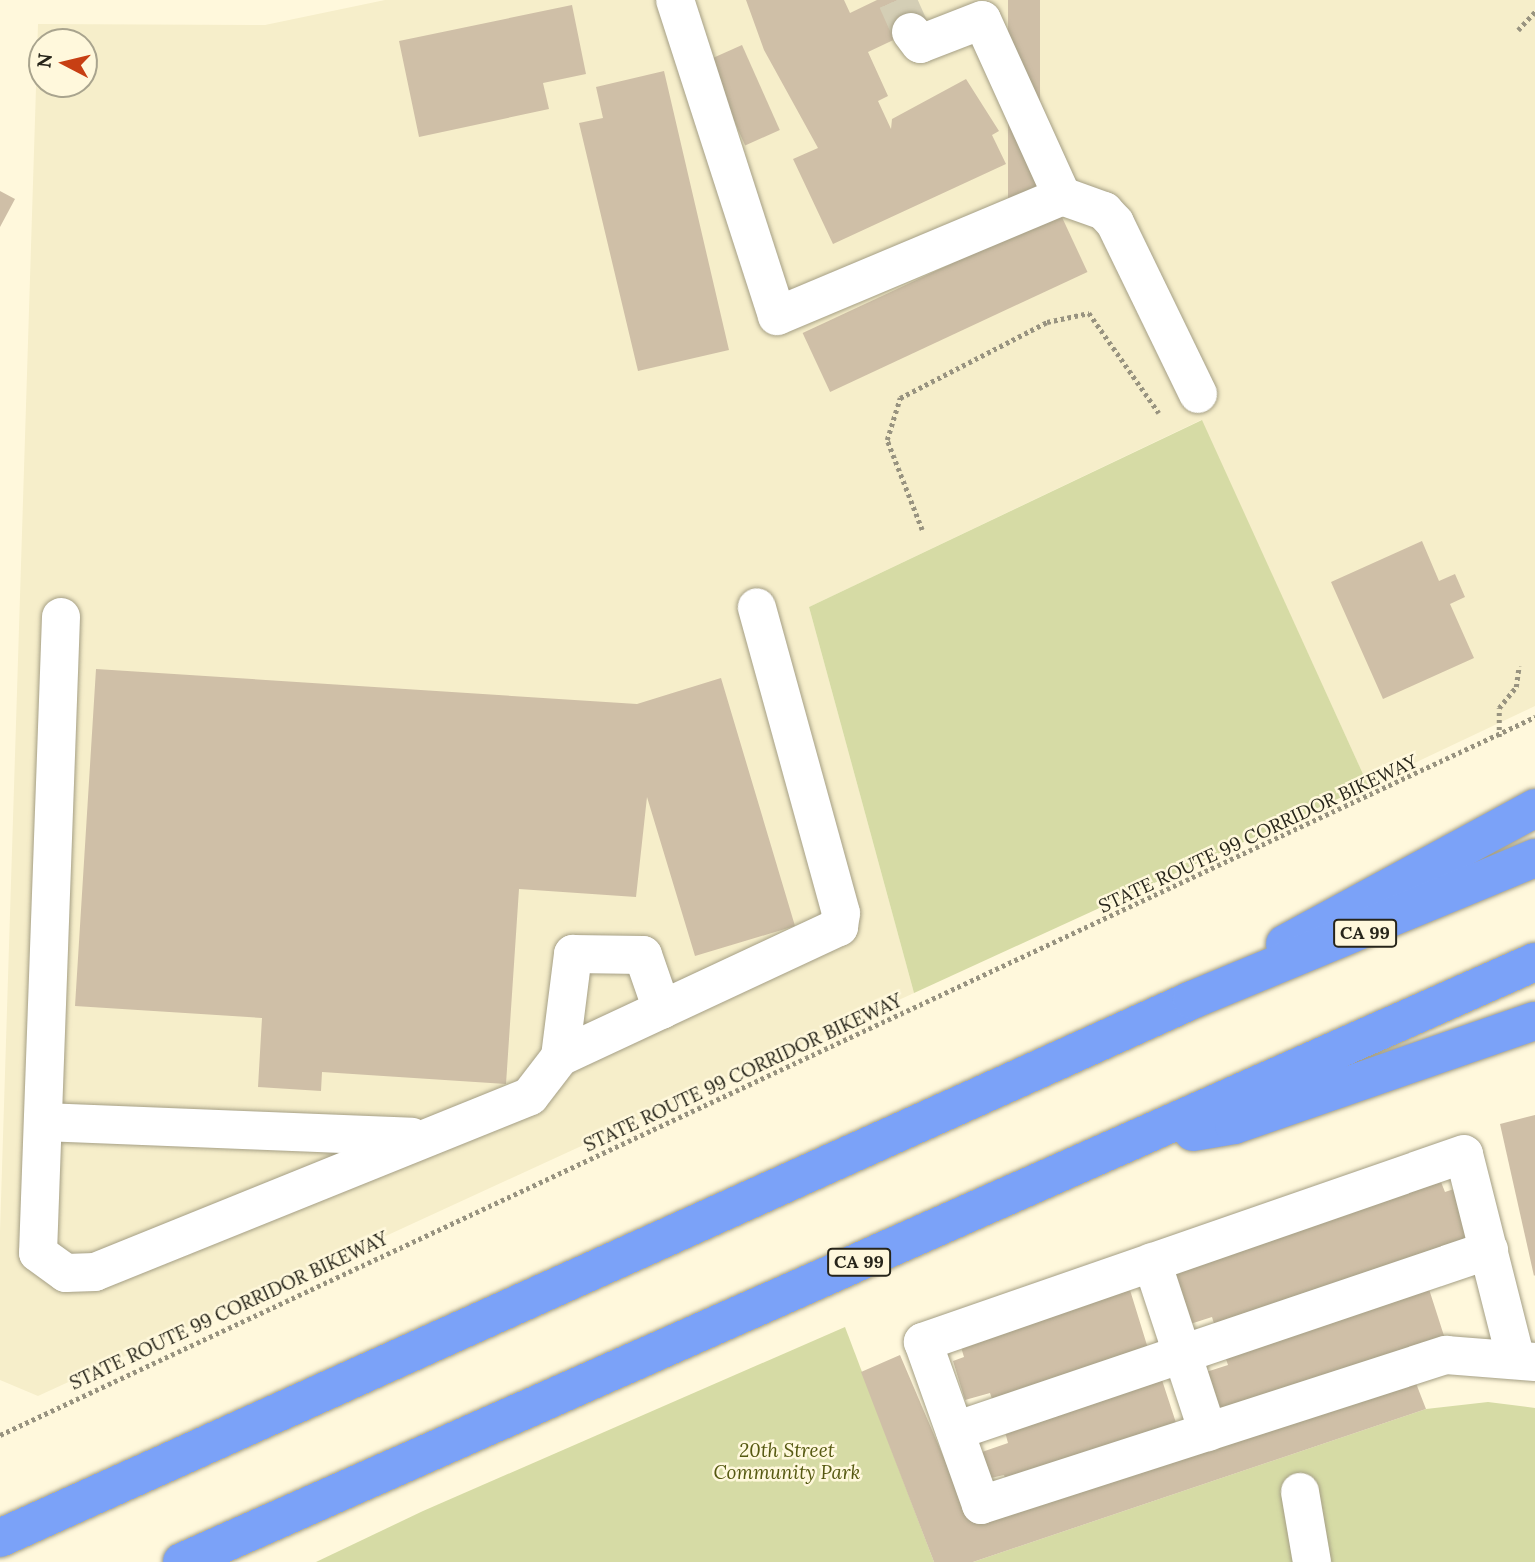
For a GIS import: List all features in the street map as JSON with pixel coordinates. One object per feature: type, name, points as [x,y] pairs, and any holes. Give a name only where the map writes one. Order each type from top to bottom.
[{"type":"highway","points":[[1192,1000],[1358,901],[1535,808]]},
{"type":"highway","name":"CA 99","points":[[0,1538],[1192,1000],[1535,858]]},
{"type":"highway","name":"CA 99","points":[[182,1562],[1535,962]]},
{"type":"highway","points":[[1119,1147],[1234,1125],[1535,1021]]},
{"type":"lane","points":[[675,0],[777,316],[1062,195],[1104,211],[1115,222],[1198,394]]},
{"type":"lane","points":[[911,32],[920,44],[978,10],[1062,195]]},
{"type":"lane","points":[[61,617],[38,1253],[66,1273],[94,1272],[530,1096],[560,1057],[839,928],[757,607]]},
{"type":"lane","points":[[560,1057],[573,954],[643,955],[662,1010]]},
{"type":"lane","points":[[43,1122],[427,1138]]},
{"type":"lane","points":[[1464,1154],[1489,1250],[1526,1361],[1446,1355],[981,1505],[923,1342],[1464,1154]]},
{"type":"lane","points":[[955,1431],[1489,1250]]},
{"type":"lane","points":[[1152,1262],[1208,1432]]},
{"type":"lane","points":[[1300,1493],[1312,1562]]},
{"type":"path","points":[[1518,30],[1535,12]]},
{"type":"path","points":[[922,530],[887,440],[900,398],[1047,322],[1089,313],[1159,413]]},
{"type":"path","points":[[1499,737],[1499,708],[1516,687],[1519,666]]},
{"type":"path","name":"STATE ROUTE 99 CORRIDOR BIKEWAY","points":[[0,1435],[1499,737],[1535,717]]},
{"type":"shaded area","points":[[385,0],[1535,0],[1535,706],[1368,785],[1201,420],[809,607],[914,993],[38,1396],[0,1380],[0,1232],[36,98],[98,98],[98,28],[38,28],[38,24],[265,25]]},
{"type":"green space","points":[[1202,420],[1368,785],[914,993],[809,607]]},
{"type":"green space","name":"20th Street Community Park","points":[[845,1327],[934,1562],[316,1562],[423,1511]]},
{"type":"green space","points":[[1488,1402],[1535,1408],[1535,1562],[973,1562],[1426,1409]]},
{"type":"building","points":[[746,0],[844,0],[850,13],[877,0],[911,0],[923,26],[868,52],[888,96],[878,101],[891,129],[892,119],[966,79],[999,131],[992,135],[1006,164],[833,244],[793,159],[818,148],[764,50]]},
{"type":"building","points":[[1008,0],[1040,0],[1040,199],[1008,199]]},
{"type":"building","points":[[572,5],[586,74],[543,83],[549,109],[419,137],[399,41]]},
{"type":"building","points":[[742,45],[780,130],[745,145],[707,60]]},
{"type":"building","points":[[664,71],[729,350],[638,371],[579,123],[603,118],[596,87]]},
{"type":"building","points":[[0,191],[15,199],[0,227]]},
{"type":"building","points":[[1060,213],[1087,272],[830,392],[803,333]]},
{"type":"building","points":[[1422,541],[1439,581],[1455,574],[1465,597],[1450,604],[1474,658],[1383,699],[1331,582]]},
{"type":"building","points":[[96,669],[637,704],[721,678],[795,926],[695,956],[647,797],[636,897],[519,889],[506,1084],[322,1072],[321,1091],[258,1087],[262,1018],[75,1006]]},
{"type":"building","points":[[1535,1115],[1535,1275],[1534,1276],[1500,1124]]},
{"type":"building","points":[[1441,1182],[1445,1192],[1457,1188],[1475,1244],[1216,1330],[1212,1317],[1184,1326],[1167,1273]]},
{"type":"building","points":[[1428,1286],[1446,1342],[1215,1419],[1200,1374],[1228,1365],[1224,1353]]},
{"type":"building","points":[[1130,1290],[1150,1355],[994,1405],[990,1393],[965,1400],[953,1361],[964,1357],[960,1344]]},
{"type":"building","points":[[900,1355],[970,1519],[1412,1373],[1426,1409],[973,1562],[934,1562],[861,1372]]},
{"type":"building","points":[[1162,1380],[1179,1432],[1008,1488],[1004,1475],[991,1478],[982,1452],[1008,1443],[1005,1432]]},
{"type":"tunnel","points":[[897,0],[911,32]]}]
